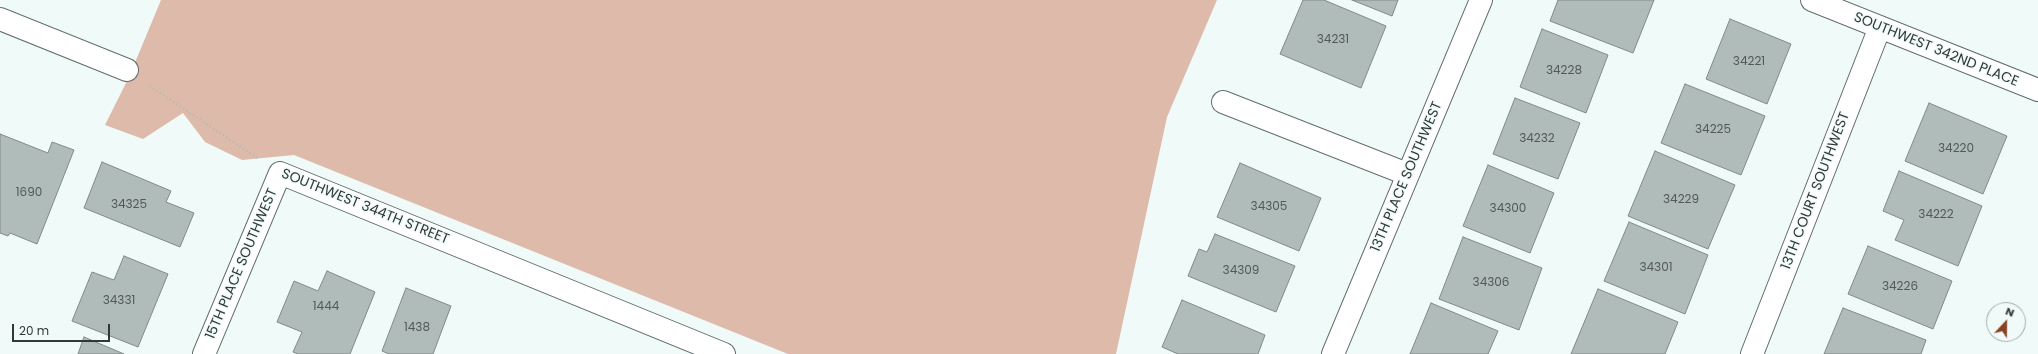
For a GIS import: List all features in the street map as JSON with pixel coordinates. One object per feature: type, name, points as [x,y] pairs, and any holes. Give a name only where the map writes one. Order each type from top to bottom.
[{"type":"street","name":"13TH PLACE SOUTHWEST","points":[[1333,354],[1481,0]]},
{"type":"street","name":"SOUTHWEST 342ND PLACE","points":[[1812,0],[2038,90]]},
{"type":"street","points":[[0,19],[127,70]]},
{"type":"street","name":"13TH COURT SOUTHWEST","points":[[1752,354],[1880,27]]},
{"type":"street","points":[[1223,102],[1407,174]]},
{"type":"street","name":"15TH PLACE SOUTHWEST","points":[[204,354],[280,173]]},
{"type":"street","name":"SOUTHWEST 344TH STREET","points":[[280,173],[724,354]]},
{"type":"path","name":"SOUTHWEST 344TH STREET","points":[[127,70],[280,173]]},
{"type":"shaded area","points":[[161,0],[1217,0],[1167,117],[1116,354],[788,354],[294,155],[242,160],[205,142],[183,113],[143,139],[105,125],[129,77]]},
{"type":"building","points":[[1303,0],[1324,0],[1386,26],[1361,88],[1280,54]]},
{"type":"building","points":[[1352,0],[1398,0],[1392,16]]},
{"type":"building","points":[[1558,0],[1654,0],[1633,53],[1550,21]]},
{"type":"building","points":[[1730,19],[1791,44],[1767,104],[1706,79]]},
{"type":"building","points":[[1542,29],[1608,55],[1586,113],[1520,87]]},
{"type":"building","points":[[1685,84],[1765,116],[1741,175],[1661,143]]},
{"type":"building","points":[[1515,98],[1580,123],[1558,179],[1493,154]]},
{"type":"building","points":[[1929,103],[2007,136],[1983,194],[1905,161]]},
{"type":"building","points":[[0,134],[48,153],[52,142],[74,150],[37,244],[10,233],[8,236],[0,233]]},
{"type":"building","points":[[1655,151],[1735,185],[1708,249],[1628,216]]},
{"type":"building","points":[[102,162],[171,191],[166,202],[194,213],[180,247],[84,208]]},
{"type":"building","points":[[1240,163],[1321,198],[1299,251],[1217,217]]},
{"type":"building","points":[[1488,165],[1554,193],[1530,253],[1463,226]]},
{"type":"building","points":[[1899,171],[1982,206],[1958,266],[1895,240],[1904,220],[1883,211]]},
{"type":"building","points":[[1629,222],[1708,255],[1685,314],[1604,281]]},
{"type":"building","points":[[1215,234],[1295,266],[1276,312],[1188,276],[1199,249],[1207,252]]},
{"type":"building","points":[[1463,237],[1542,268],[1519,330],[1439,299]]},
{"type":"building","points":[[1868,246],[1952,281],[1933,329],[1848,294]]},
{"type":"building","points":[[124,256],[168,274],[138,347],[72,321],[92,272],[114,280]]},
{"type":"building","points":[[327,271],[375,292],[350,354],[298,354],[293,352],[302,332],[277,322],[294,281],[318,291]]},
{"type":"building","points":[[406,288],[451,306],[433,354],[389,354],[382,351]]},
{"type":"building","points":[[1598,289],[1678,322],[1665,354],[1571,354]]},
{"type":"building","points":[[1182,300],[1265,335],[1258,354],[1178,354],[1162,347]]},
{"type":"building","points":[[1431,303],[1498,331],[1488,354],[1410,354]]},
{"type":"building","points":[[1843,308],[1926,340],[1921,354],[1824,354]]},
{"type":"building","points":[[84,337],[124,354],[78,354]]}]
